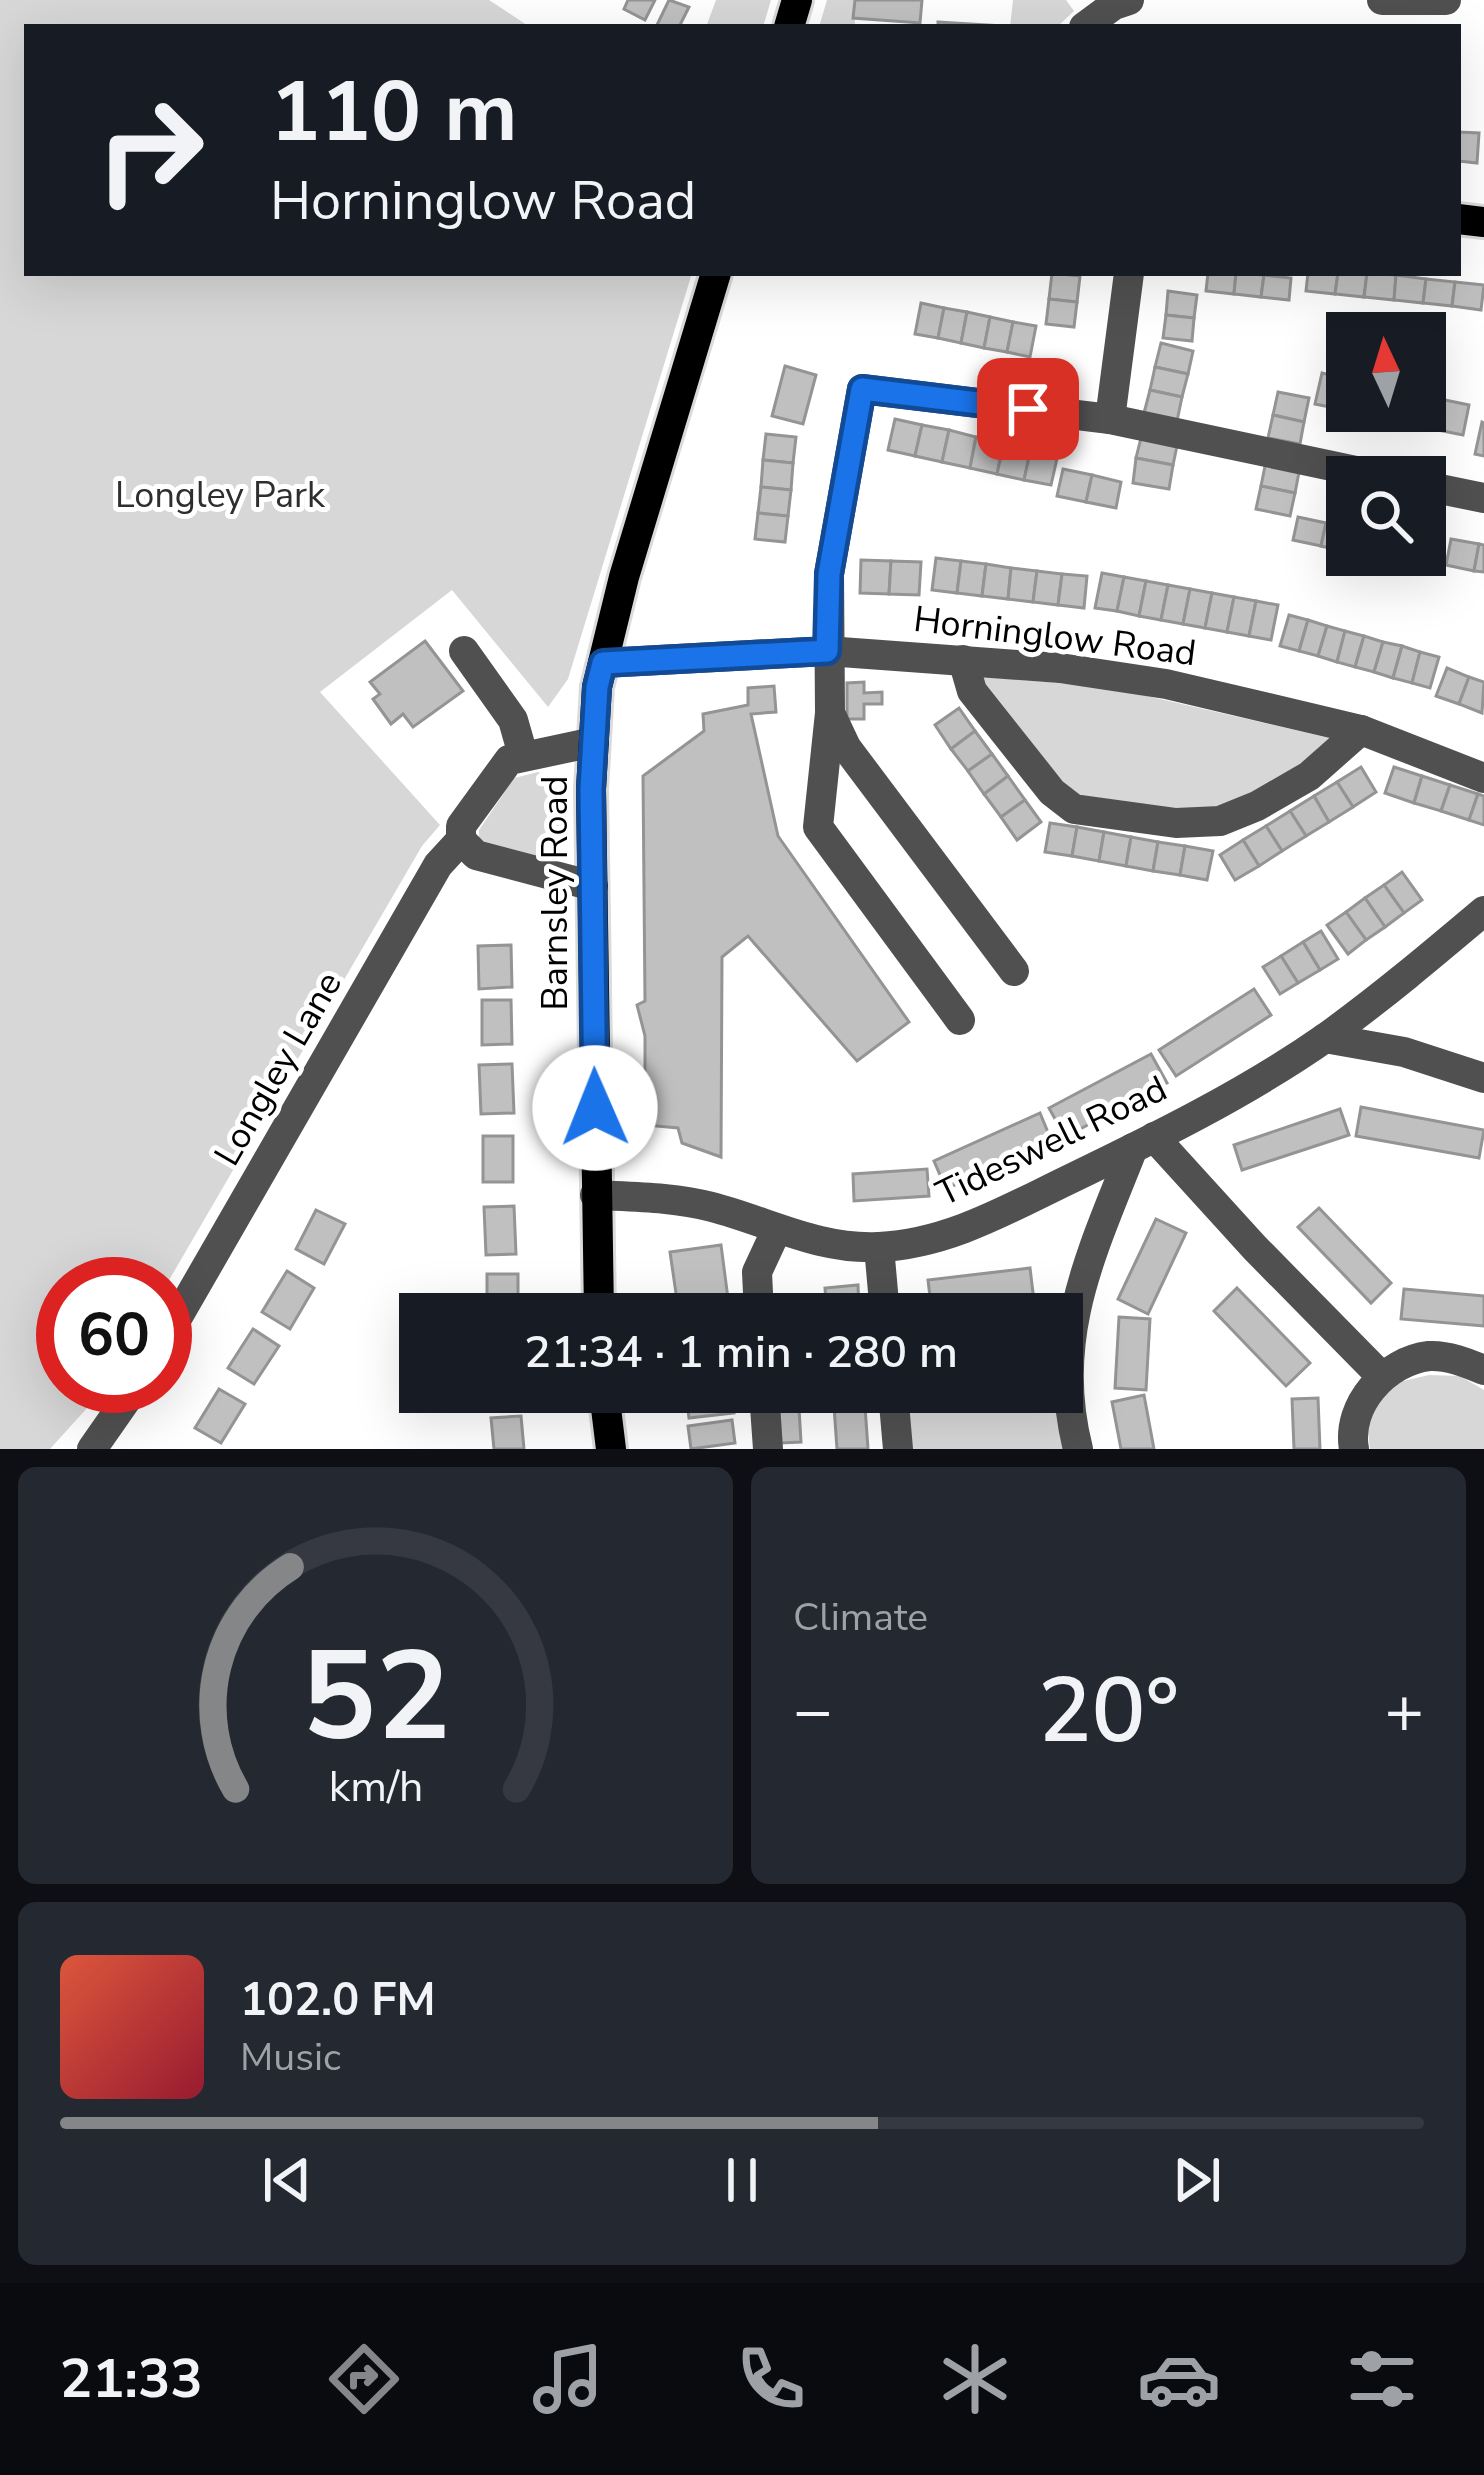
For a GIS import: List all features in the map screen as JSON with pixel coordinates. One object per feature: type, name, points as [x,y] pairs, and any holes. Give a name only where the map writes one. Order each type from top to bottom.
[{"type":"main road","name":"Barnsley Road","points":[[598,1293],[593,886],[597,687],[624,577],[715,276]]},
{"type":"main road","points":[[607,1413],[611,1449]]},
{"type":"street","points":[[1382,0],[1446,0]]},
{"type":"street","points":[[1088,24],[1118,2]]},
{"type":"street","points":[[1110,419],[1129,276]]},
{"type":"street","points":[[960,1019],[818,826],[830,713],[829,574],[862,389],[1110,419],[1326,465]]},
{"type":"street","points":[[1446,490],[1484,498]]},
{"type":"street","points":[[464,651],[513,720],[523,755],[594,742]]},
{"type":"street","name":"Horninglow Road","points":[[603,663],[827,651],[1060,668],[1166,684],[1361,730],[1484,778]]},
{"type":"street","points":[[963,660],[972,691],[1052,793],[1074,809],[1176,823],[1220,821],[1309,776],[1361,730]]},
{"type":"street","points":[[830,713],[846,747],[1013,971]]},
{"type":"street","name":"Longley Lane","points":[[192,1292],[438,866],[461,840],[460,826],[497,772],[523,755]]},
{"type":"street","points":[[461,840],[476,855],[593,886]]},
{"type":"street","name":"Tideswell Road","points":[[595,1195],[675,1199],[808,1240],[879,1247],[930,1240],[978,1224],[1144,1143],[1325,1038],[1484,911]]},
{"type":"street","points":[[1325,1038],[1404,1052],[1484,1078]]},
{"type":"street","points":[[1078,1449],[1070,1421],[1067,1352],[1078,1292],[1144,1143],[1381,1376]]},
{"type":"street","points":[[758,1293],[757,1272],[777,1229]]},
{"type":"street","points":[[879,1247],[883,1293]]},
{"type":"street","points":[[1354,1449],[1360,1406],[1381,1376],[1430,1356],[1460,1360],[1484,1370]]},
{"type":"street","points":[[92,1449],[117,1413]]},
{"type":"street","points":[[765,1413],[768,1449]]},
{"type":"street","points":[[895,1413],[898,1449]]},
{"type":"green space","name":"Longley Park","points":[[0,0],[489,0],[525,24],[24,24],[24,276],[691,276],[568,679],[548,707],[452,590],[320,692],[440,825],[422,846],[182,1257],[36,1257],[36,1413],[83,1413],[50,1449],[0,1449]]},
{"type":"green space","points":[[716,0],[771,0],[764,24],[707,24]]},
{"type":"green space","points":[[827,0],[854,0],[855,24],[820,24]]},
{"type":"green space","points":[[1013,0],[1066,0],[1074,11],[1060,24],[1010,24]]},
{"type":"green space","points":[[975,676],[1108,687],[1338,740],[1279,785],[1222,810],[1182,817],[1083,800],[1066,791]]},
{"type":"green space","points":[[538,772],[561,792],[560,854],[544,858],[479,840],[479,830],[514,778]]},
{"type":"green space","points":[[1429,1375],[1460,1376],[1484,1390],[1484,1449],[1370,1449],[1366,1413],[1399,1382]]},
{"type":"green space","points":[[905,1413],[1060,1413],[1063,1449],[908,1449]]},
{"type":"building","points":[[628,0],[655,0],[645,20],[624,9]]},
{"type":"building","points":[[669,0],[689,7],[680,24],[657,24]]},
{"type":"building","points":[[855,0],[922,0],[920,23],[853,18]]},
{"type":"building","points":[[1461,132],[1479,133],[1477,163],[1461,161]]},
{"type":"building","points":[[1052,276],[1080,276],[1077,302],[1049,299]]},
{"type":"building","points":[[1208,276],[1236,276],[1234,294],[1206,291]]},
{"type":"building","points":[[1236,276],[1264,276],[1261,297],[1234,294]]},
{"type":"building","points":[[1264,276],[1291,278],[1289,300],[1261,297]]},
{"type":"building","points":[[1308,276],[1338,276],[1335,294],[1306,291]]},
{"type":"building","points":[[1338,276],[1367,276],[1364,297],[1335,294]]},
{"type":"building","points":[[1367,276],[1396,276],[1394,300],[1364,297]]},
{"type":"building","points":[[1396,276],[1426,279],[1423,303],[1394,300]]},
{"type":"building","points":[[1426,279],[1455,282],[1452,306],[1423,303]]},
{"type":"building","points":[[1455,282],[1484,285],[1481,310],[1452,306]]},
{"type":"building","points":[[1168,291],[1197,295],[1194,318],[1166,315]]},
{"type":"building","points":[[1049,299],[1077,302],[1074,327],[1046,324]]},
{"type":"building","points":[[921,303],[944,308],[938,338],[915,334]]},
{"type":"building","points":[[944,308],[967,312],[961,343],[938,338]]},
{"type":"building","points":[[967,312],[990,317],[984,348],[961,343]]},
{"type":"building","points":[[1166,315],[1194,318],[1192,341],[1163,338]]},
{"type":"building","points":[[990,317],[1013,322],[1007,352],[984,348]]},
{"type":"building","points":[[1013,322],[1036,326],[1030,357],[1007,352]]},
{"type":"building","points":[[1161,343],[1193,351],[1188,374],[1155,367]]},
{"type":"building","points":[[785,366],[816,375],[803,424],[772,416]]},
{"type":"building","points":[[1155,367],[1188,374],[1182,397],[1150,390]]},
{"type":"building","points":[[1322,373],[1326,374],[1326,406],[1315,404]]},
{"type":"building","points":[[1150,390],[1182,397],[1177,421],[1144,413]]},
{"type":"building","points":[[1278,392],[1309,398],[1304,422],[1273,415]]},
{"type":"building","points":[[1446,400],[1469,405],[1463,435],[1446,432]]},
{"type":"building","points":[[1273,415],[1304,422],[1300,444],[1268,438]]},
{"type":"building","points":[[895,419],[922,425],[915,456],[888,450]]},
{"type":"building","points":[[1484,423],[1484,456],[1475,454]]},
{"type":"building","points":[[922,425],[949,430],[942,462],[915,456]]},
{"type":"building","points":[[949,430],[976,437],[970,468],[942,462]]},
{"type":"building","points":[[766,434],[796,437],[793,463],[763,460]]},
{"type":"building","points":[[1142,434],[1178,441],[1173,465],[1136,458]]},
{"type":"building","points":[[976,437],[1004,442],[997,474],[970,468]]},
{"type":"building","points":[[1004,442],[1031,448],[1024,480],[997,474]]},
{"type":"building","points":[[1031,448],[1058,454],[1051,485],[1024,480]]},
{"type":"building","points":[[1136,458],[1173,465],[1169,489],[1133,483]]},
{"type":"building","points":[[763,460],[793,463],[791,490],[761,487]]},
{"type":"building","points":[[1266,461],[1300,467],[1295,493],[1261,486]]},
{"type":"building","points":[[1063,469],[1092,475],[1086,502],[1057,496]]},
{"type":"building","points":[[1092,475],[1121,482],[1116,508],[1086,502]]},
{"type":"building","points":[[1261,486],[1295,493],[1290,516],[1256,509]]},
{"type":"building","points":[[761,487],[791,490],[788,516],[758,513]]},
{"type":"building","points":[[758,513],[788,516],[785,542],[755,539]]},
{"type":"building","points":[[1298,517],[1326,523],[1321,546],[1293,540]]},
{"type":"building","points":[[1451,539],[1479,544],[1474,571],[1446,565]]},
{"type":"building","points":[[1479,544],[1484,545],[1484,572],[1474,571]]},
{"type":"building","points":[[936,558],[961,561],[957,593],[932,590]]},
{"type":"building","points":[[861,560],[891,561],[889,594],[860,593]]},
{"type":"building","points":[[891,561],[921,562],[919,595],[889,594]]},
{"type":"building","points":[[961,561],[986,564],[982,596],[957,593]]},
{"type":"building","points":[[986,564],[1011,568],[1008,599],[982,596]]},
{"type":"building","points":[[1011,568],[1037,571],[1033,602],[1008,599]]},
{"type":"building","points":[[1037,571],[1062,574],[1058,605],[1033,602]]},
{"type":"building","points":[[1102,573],[1124,577],[1117,611],[1095,608]]},
{"type":"building","points":[[1062,574],[1087,576],[1084,608],[1058,605]]},
{"type":"building","points":[[1124,577],[1146,581],[1139,616],[1117,611]]},
{"type":"building","points":[[1146,581],[1168,585],[1161,620],[1139,616]]},
{"type":"building","points":[[1168,585],[1190,589],[1183,624],[1161,620]]},
{"type":"building","points":[[1190,589],[1212,593],[1205,628],[1183,624]]},
{"type":"building","points":[[1212,593],[1234,597],[1227,632],[1205,628]]},
{"type":"building","points":[[1234,597],[1256,601],[1249,636],[1227,632]]},
{"type":"building","points":[[1256,601],[1278,605],[1271,640],[1249,636]]},
{"type":"building","points":[[1289,615],[1308,620],[1299,651],[1280,646]]},
{"type":"building","points":[[1308,620],[1327,626],[1318,656],[1299,651]]},
{"type":"building","points":[[1327,626],[1345,631],[1337,662],[1318,656]]},
{"type":"building","points":[[1345,631],[1364,636],[1355,667],[1337,662]]},
{"type":"building","points":[[1364,636],[1383,642],[1374,672],[1355,667]]},
{"type":"building","points":[[425,641],[463,691],[413,727],[403,714],[391,724],[373,699],[380,694],[370,682]]},
{"type":"building","points":[[1383,642],[1402,646],[1393,678],[1374,672]]},
{"type":"building","points":[[1402,646],[1420,652],[1412,683],[1393,678]]},
{"type":"building","points":[[1420,652],[1439,657],[1430,688],[1412,683]]},
{"type":"building","points":[[1447,668],[1469,677],[1459,704],[1436,696]]},
{"type":"building","points":[[1469,677],[1484,682],[1482,713],[1459,704]]},
{"type":"building","points":[[864,682],[864,693],[882,692],[882,704],[864,704],[864,719],[847,719],[847,683]]},
{"type":"building","points":[[774,686],[776,712],[751,714],[778,836],[909,1022],[857,1061],[748,936],[722,957],[721,1157],[682,1143],[678,1128],[645,1125],[645,1036],[637,1005],[645,1001],[643,776],[704,731],[703,714],[748,705],[748,688]]},
{"type":"building","points":[[959,708],[975,731],[951,749],[935,725]]},
{"type":"building","points":[[975,731],[992,754],[968,771],[951,749]]},
{"type":"building","points":[[992,754],[1008,776],[984,794],[968,771]]},
{"type":"building","points":[[1361,767],[1376,792],[1353,807],[1337,782]]},
{"type":"building","points":[[1394,767],[1422,776],[1414,803],[1385,793]]},
{"type":"building","points":[[1008,776],[1025,800],[1001,817],[984,794]]},
{"type":"building","points":[[1422,776],[1450,785],[1441,811],[1414,803]]},
{"type":"building","points":[[1337,782],[1353,807],[1329,822],[1314,796]]},
{"type":"building","points":[[1450,785],[1478,794],[1469,820],[1441,811]]},
{"type":"building","points":[[1478,794],[1484,796],[1484,825],[1469,820]]},
{"type":"building","points":[[1314,796],[1329,822],[1306,836],[1290,811]]},
{"type":"building","points":[[1025,800],[1041,822],[1017,840],[1001,817]]},
{"type":"building","points":[[1290,811],[1306,836],[1282,851],[1266,826]]},
{"type":"building","points":[[1050,823],[1077,827],[1072,856],[1045,852]]},
{"type":"building","points":[[1266,826],[1282,851],[1259,866],[1243,840]]},
{"type":"building","points":[[1077,827],[1104,832],[1099,861],[1072,856]]},
{"type":"building","points":[[1104,832],[1131,837],[1126,866],[1099,861]]},
{"type":"building","points":[[1131,837],[1158,842],[1153,871],[1126,866]]},
{"type":"building","points":[[1243,840],[1259,866],[1235,880],[1220,855]]},
{"type":"building","points":[[1158,842],[1185,846],[1180,875],[1153,871]]},
{"type":"building","points":[[1185,846],[1213,851],[1207,880],[1180,875]]},
{"type":"building","points":[[1402,872],[1422,900],[1404,913],[1384,885]]},
{"type":"building","points":[[1384,885],[1404,913],[1385,927],[1365,898]]},
{"type":"building","points":[[1365,898],[1385,927],[1366,940],[1346,912]]},
{"type":"building","points":[[1346,912],[1366,940],[1348,954],[1327,925]]},
{"type":"building","points":[[1321,931],[1338,959],[1320,970],[1303,942]]},
{"type":"building","points":[[1303,942],[1320,970],[1298,983],[1281,956]]},
{"type":"building","points":[[511,945],[512,987],[479,989],[478,946]]},
{"type":"building","points":[[1281,956],[1298,983],[1280,994],[1263,967]]},
{"type":"building","points":[[1254,989],[1271,1015],[1176,1076],[1159,1050]]},
{"type":"building","points":[[482,1000],[511,1000],[512,1044],[482,1045]]},
{"type":"building","points":[[1151,1054],[1167,1083],[1065,1137],[1049,1108]]},
{"type":"building","points":[[512,1064],[514,1113],[481,1114],[479,1065]]},
{"type":"building","points":[[1361,1107],[1484,1130],[1479,1158],[1356,1136]]},
{"type":"building","points":[[1340,1109],[1349,1135],[1242,1170],[1234,1145]]},
{"type":"building","points":[[1040,1113],[1052,1142],[946,1189],[934,1161]]},
{"type":"building","points":[[483,1136],[513,1136],[513,1182],[483,1182]]},
{"type":"building","points":[[927,1169],[929,1196],[854,1201],[853,1174]]},
{"type":"building","points":[[514,1206],[516,1254],[486,1255],[484,1207]]},
{"type":"building","points":[[1319,1208],[1391,1283],[1371,1303],[1298,1227]]},
{"type":"building","points":[[316,1210],[345,1224],[324,1264],[296,1249]]},
{"type":"building","points":[[1156,1219],[1186,1233],[1148,1314],[1118,1299]]},
{"type":"building","points":[[721,1245],[727,1293],[676,1293],[670,1252]]},
{"type":"building","points":[[1030,1268],[1033,1293],[930,1293],[928,1280]]},
{"type":"building","points":[[287,1271],[314,1288],[290,1329],[262,1312]]},
{"type":"building","points":[[487,1274],[518,1274],[518,1293],[487,1293]]},
{"type":"building","points":[[858,1285],[858,1293],[825,1293],[825,1288]]},
{"type":"building","points":[[1237,1288],[1310,1363],[1286,1386],[1214,1311]]},
{"type":"building","points":[[1404,1289],[1484,1296],[1484,1326],[1401,1319]]},
{"type":"building","points":[[1119,1317],[1150,1319],[1146,1390],[1115,1388]]},
{"type":"building","points":[[253,1329],[279,1346],[254,1384],[228,1368]]},
{"type":"building","points":[[219,1389],[245,1404],[221,1443],[195,1428]]},
{"type":"building","points":[[1144,1395],[1154,1449],[1121,1449],[1112,1402]]},
{"type":"building","points":[[1318,1398],[1320,1449],[1294,1449],[1292,1399]]},
{"type":"building","points":[[688,1413],[734,1413],[689,1418]]},
{"type":"building","points":[[779,1413],[799,1413],[801,1442],[781,1443]]},
{"type":"building","points":[[834,1413],[865,1413],[868,1449],[837,1449]]},
{"type":"building","points":[[521,1416],[524,1449],[494,1449],[491,1418]]},
{"type":"building","points":[[732,1420],[735,1443],[691,1449],[688,1426]]},
{"type":"route","points":[[595,1108],[591,789],[597,687],[603,663],[827,651],[829,574],[862,389],[1028,409]]}]
